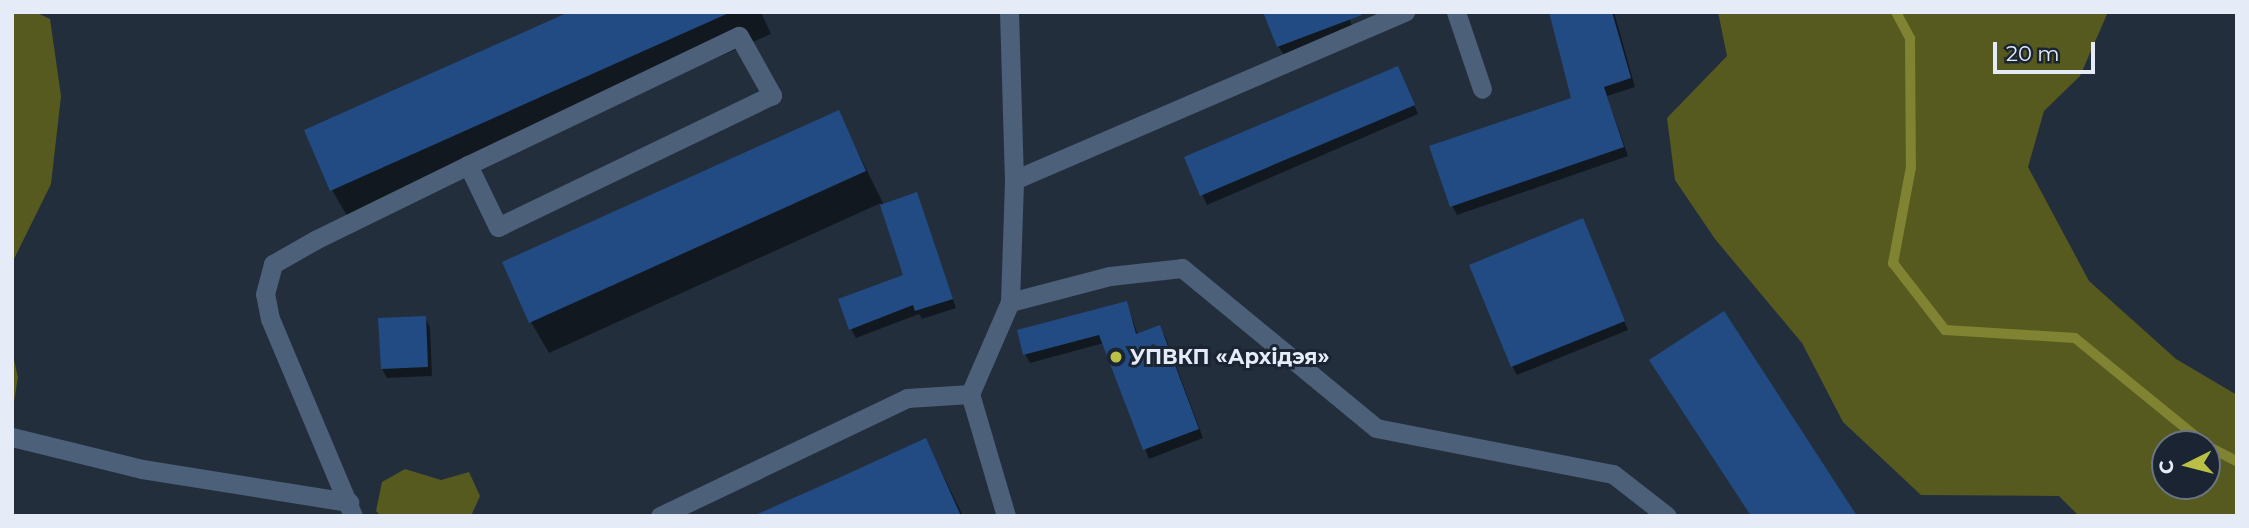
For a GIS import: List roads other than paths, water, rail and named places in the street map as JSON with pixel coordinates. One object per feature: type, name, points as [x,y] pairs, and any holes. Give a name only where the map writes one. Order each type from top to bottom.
[{"type":"lane","points":[[1006,516],[970,394],[1010,302],[1014,180],[1009,12]]},
{"type":"lane","points":[[1014,180],[1405,12]]},
{"type":"lane","points":[[1455,12],[1482,89]]},
{"type":"lane","points":[[351,509],[270,319],[265,294],[273,264],[314,240],[468,165],[739,36],[772,95],[498,227],[468,165]]},
{"type":"lane","points":[[1010,302],[1110,276],[1182,268],[1376,428],[1613,474],[1667,516]]},
{"type":"lane","points":[[660,516],[907,398],[970,394]]},
{"type":"lane","points":[[12,437],[142,469],[351,509]]},
{"type":"waterway","points":[[1896,12],[1910,38],[1911,167],[1893,263],[1945,330],[2075,338],[2188,430]]},
{"type":"waterway","points":[[2221,453],[2237,461]]},
{"type":"place","name":"УПВКП «Архідэя»","points":[[1116,357]]}]
